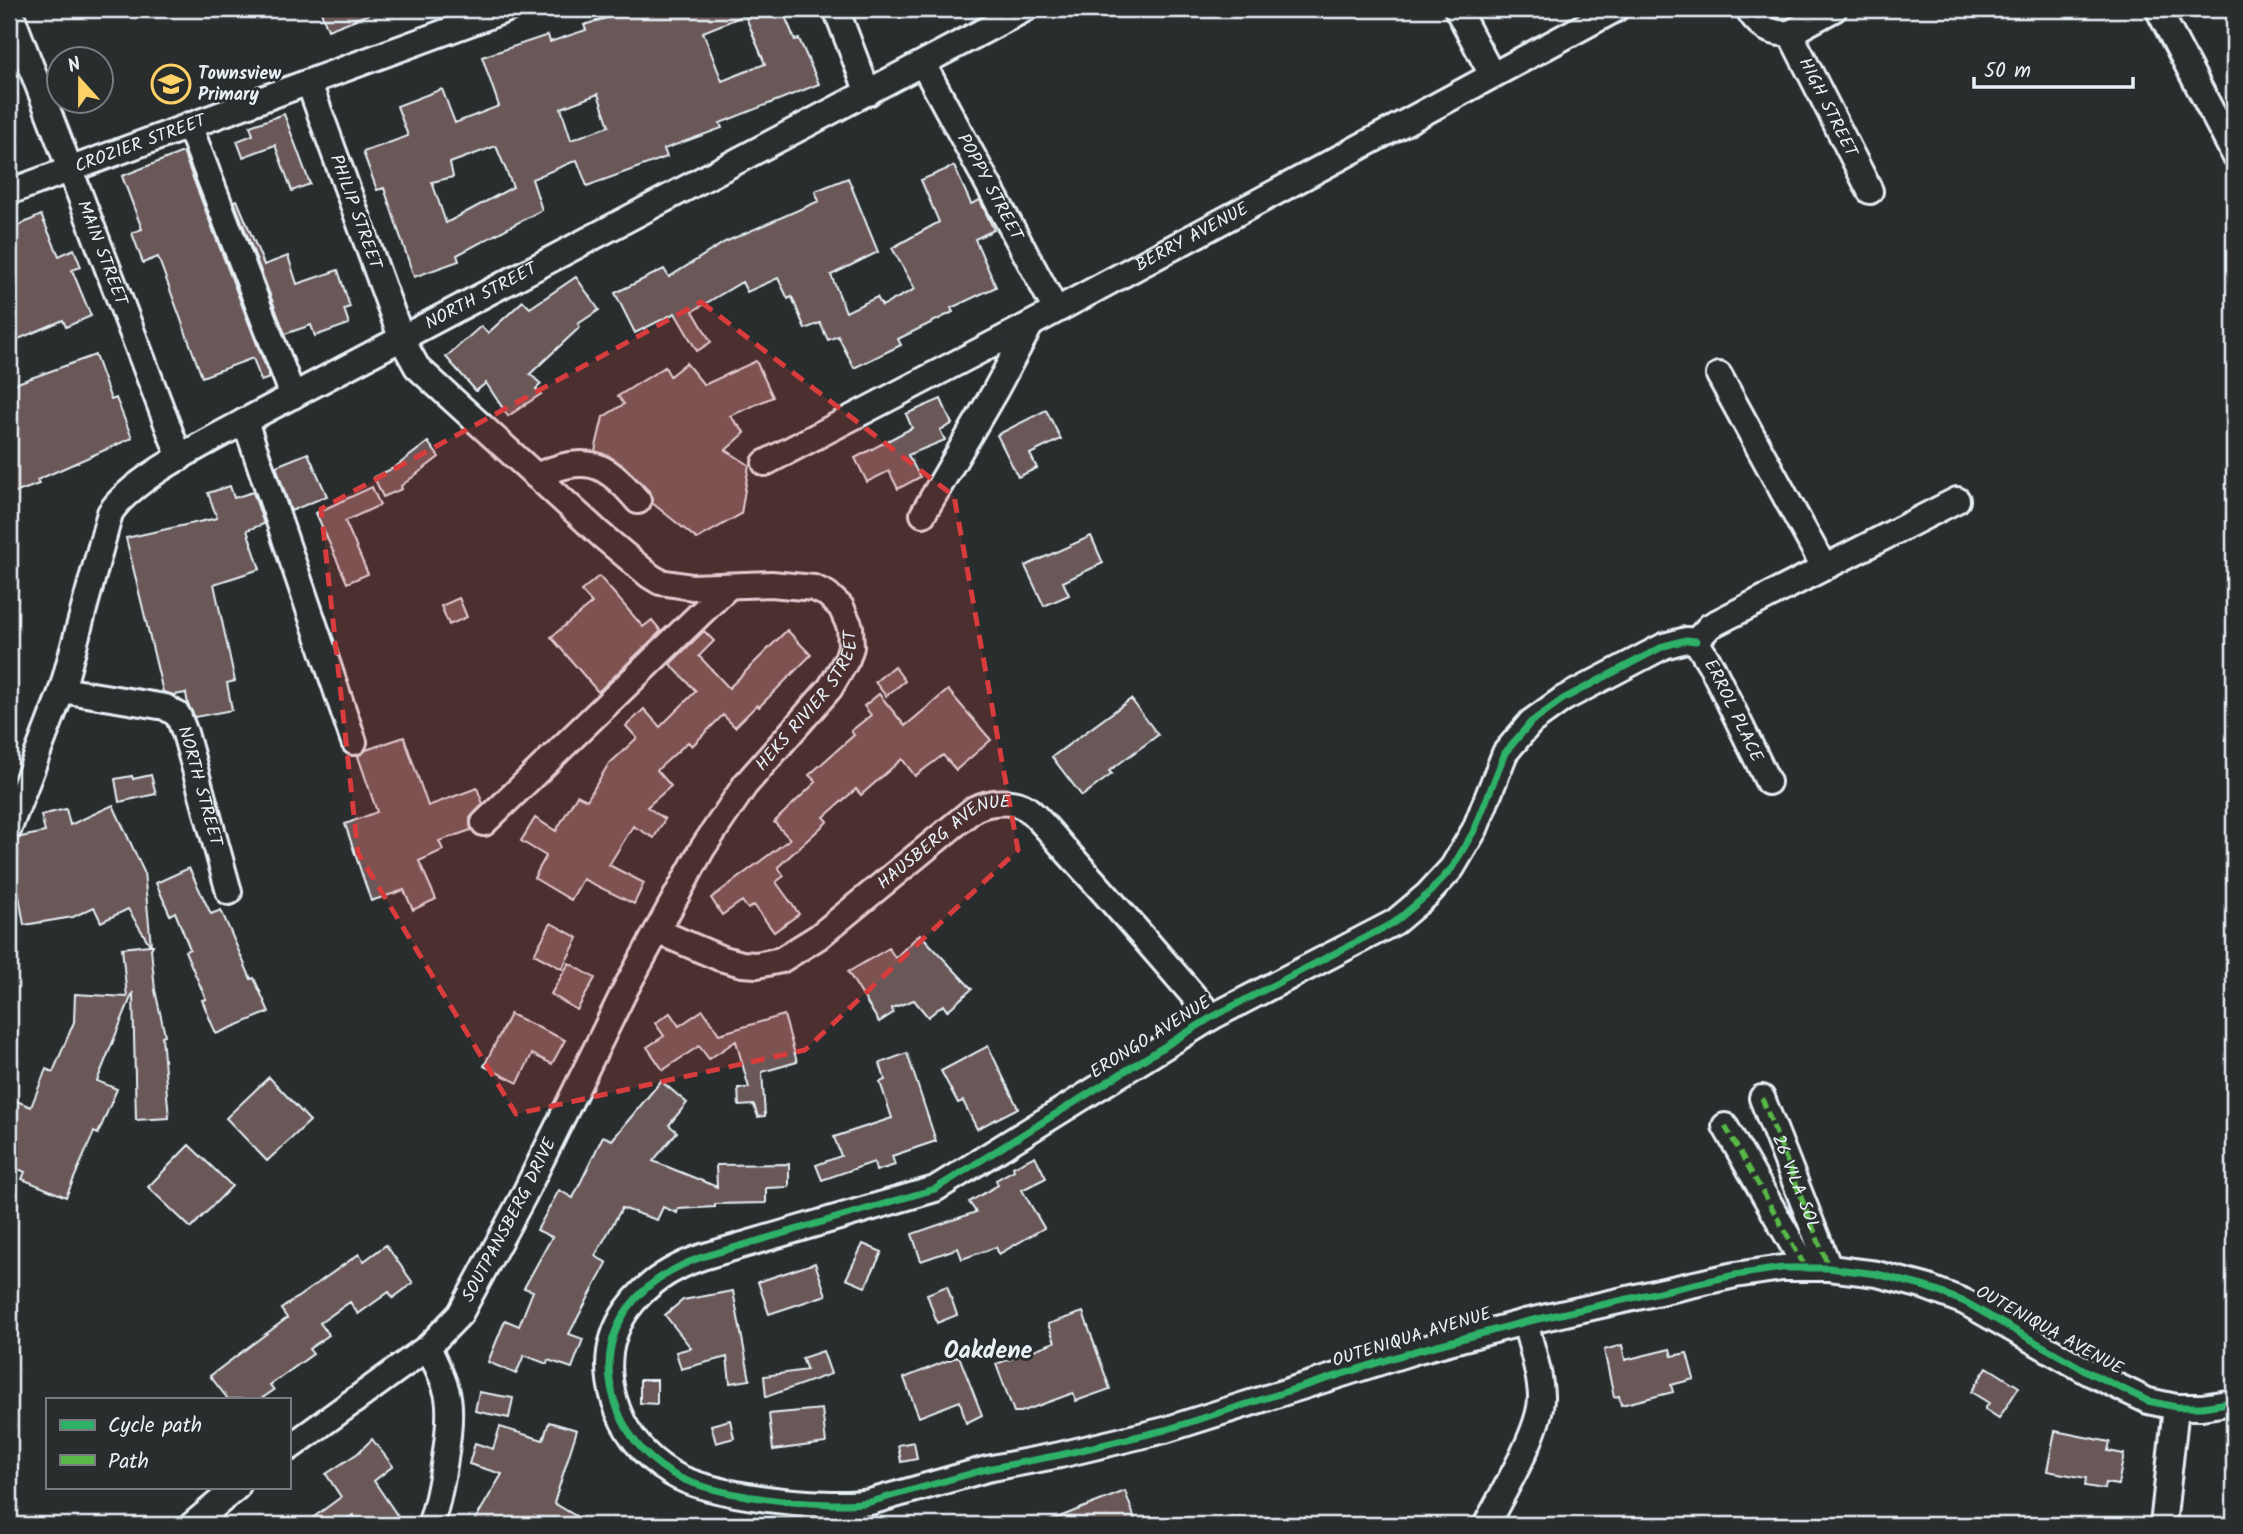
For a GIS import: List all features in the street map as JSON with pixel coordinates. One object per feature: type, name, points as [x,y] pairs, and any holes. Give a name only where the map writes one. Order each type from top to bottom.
[{"type":"street","name":"MAIN STREET","points":[[9,9],[180,457]]},
{"type":"street","name":"CROZIER STREET","points":[[9,192],[508,9]]},
{"type":"street","points":[[836,9],[868,93]]},
{"type":"street","name":"NORTH STREET","points":[[9,828],[62,690],[110,513],[123,496],[180,457],[923,64],[982,18],[1025,9]]},
{"type":"street","points":[[1457,9],[1492,75]]},
{"type":"street","name":"BERRY AVENUE","points":[[765,463],[1031,324],[1616,9]]},
{"type":"street","points":[[1748,9],[1764,29],[1775,33],[1790,33],[1834,9]]},
{"type":"street","points":[[2158,9],[2234,154]]},
{"type":"street","name":"HIGH STREET","points":[[1790,33],[1870,191]]},
{"type":"street","name":"POPPY STREET","points":[[923,64],[1056,310]]},
{"type":"street","name":"PHILIP STREET","points":[[309,83],[402,340]]},
{"type":"street","points":[[189,125],[293,396]]},
{"type":"street","points":[[923,514],[1031,324]]},
{"type":"street","name":"HEKS RIVIER STREET","points":[[402,340],[417,367],[650,576],[660,582],[692,587],[804,586],[827,594],[841,607],[851,635],[847,659],[830,688],[763,763],[725,812],[657,931]]},
{"type":"street","points":[[1719,375],[1824,567]]},
{"type":"street","points":[[245,422],[354,742]]},
{"type":"street","points":[[536,476],[566,466],[597,465],[610,472],[638,501]]},
{"type":"street","points":[[1696,641],[1710,626],[1956,500]]},
{"type":"street","points":[[484,823],[729,586]]},
{"type":"street","name":"ERONGO AVENUE","points":[[617,1407],[608,1371],[613,1338],[631,1303],[657,1279],[680,1265],[702,1257],[935,1189],[1212,1017],[1366,939],[1411,911],[1452,868],[1475,829],[1506,752],[1523,729],[1563,699],[1664,646],[1686,640],[1696,641]]},
{"type":"street","name":"ERROL PLACE","points":[[1696,641],[1725,692],[1769,782]]},
{"type":"street","name":"NORTH STREET","points":[[62,690],[165,706],[177,715],[185,733],[229,892]]},
{"type":"street","name":"HAUSBERG AVENUE","points":[[657,931],[720,958],[742,964],[757,965],[781,960],[818,937],[974,809],[984,804],[1016,804],[1026,808],[1071,856],[1212,1017]]},
{"type":"street","name":"SOUTPANSBERG DRIVE","points":[[290,1447],[428,1347],[450,1327],[470,1297],[523,1197],[657,931]]},
{"type":"street","name":"26 VILA SOL","points":[[1762,1098],[1817,1268]]},
{"type":"street","points":[[1725,1126],[1817,1268]]},
{"type":"street","name":"OUTENIQUA AVENUE","points":[[617,1407],[628,1431],[642,1450],[657,1464],[686,1481],[728,1492],[841,1506],[870,1502],[987,1469],[1124,1441],[1415,1351],[1525,1322],[1759,1271],[1817,1268],[1877,1275],[1926,1287],[1952,1297],[2130,1394],[2148,1401],[2176,1407],[2202,1407],[2234,1402]]},
{"type":"street","points":[[1486,1525],[1520,1458],[1540,1410],[1539,1379],[1525,1322]]},
{"type":"street","points":[[428,1347],[446,1390],[449,1408],[446,1443],[430,1525]]},
{"type":"street","points":[[2163,1525],[2176,1407]]},
{"type":"street","points":[[191,1525],[236,1488]]},
{"type":"highlighted area","points":[[701,302],[954,496],[1018,850],[805,1050],[516,1114],[358,853],[321,509]]},
{"type":"building","points":[[320,9],[379,9],[380,10],[328,30]]},
{"type":"building","points":[[635,9],[782,9],[819,84],[720,123],[722,128],[664,149],[667,157],[587,186],[577,160],[532,179],[542,210],[457,255],[459,261],[414,277],[384,188],[377,190],[363,152],[408,136],[397,106],[442,89],[455,123],[499,106],[482,57],[548,35],[550,42],[586,30],[584,25]],"holes":[[[745,15],[765,64],[722,81],[703,32]],[[598,94],[609,126],[571,140],[561,108]],[[496,146],[513,187],[446,223],[432,182],[453,177],[450,163]]]},
{"type":"building","points":[[284,114],[310,184],[292,191],[275,145],[243,157],[237,141],[253,135],[250,126]]},
{"type":"building","points":[[183,152],[270,378],[261,381],[253,358],[202,377],[158,257],[143,263],[132,233],[142,229],[122,176]]},
{"type":"building","points":[[954,166],[971,204],[980,200],[994,230],[975,239],[996,287],[951,308],[953,312],[898,339],[901,345],[854,368],[838,336],[828,340],[820,323],[805,329],[792,297],[788,299],[778,278],[747,292],[742,282],[693,311],[711,342],[697,351],[675,313],[635,333],[615,293],[664,269],[669,277],[725,242],[819,201],[815,191],[848,178],[878,252],[831,275],[846,312],[877,297],[882,306],[915,289],[892,248],[939,222],[921,180]]},
{"type":"building","points":[[237,200],[264,265],[288,256],[297,284],[338,270],[350,307],[344,309],[349,324],[315,336],[311,325],[285,334],[234,201]]},
{"type":"building","points":[[41,215],[59,256],[74,249],[81,267],[72,270],[91,316],[66,327],[63,320],[9,343],[9,230]]},
{"type":"building","points":[[576,277],[599,310],[578,324],[580,327],[530,374],[541,384],[536,389],[541,394],[508,416],[486,383],[476,391],[446,357],[481,326],[488,333],[523,301],[530,308]]},
{"type":"building","points":[[95,355],[111,400],[116,398],[132,438],[37,480],[39,484],[9,495],[9,386]]},
{"type":"building","points":[[756,361],[773,397],[730,416],[745,433],[726,450],[749,465],[741,514],[697,539],[652,503],[649,491],[624,466],[595,451],[603,417],[624,404],[618,396],[665,367],[670,376],[686,363],[704,385]]},
{"type":"building","points":[[941,399],[952,424],[940,430],[945,440],[908,455],[920,477],[898,489],[889,471],[867,482],[855,458],[912,428],[906,414]]},
{"type":"building","points":[[1046,410],[1061,439],[1030,454],[1037,468],[1018,477],[997,435]]},
{"type":"building","points":[[428,442],[439,457],[401,486],[402,489],[383,497],[374,477],[394,468]]},
{"type":"building","points":[[308,453],[327,496],[291,511],[276,466]]},
{"type":"building","points":[[230,486],[234,498],[253,492],[264,524],[247,530],[260,569],[214,584],[235,681],[227,683],[232,710],[195,717],[188,705],[186,693],[174,695],[163,692],[126,538],[217,518],[208,493]]},
{"type":"building","points":[[372,487],[380,505],[345,521],[368,574],[347,583],[316,513]]},
{"type":"building","points":[[1091,536],[1103,563],[1063,582],[1069,595],[1044,606],[1025,566]]},
{"type":"building","points":[[599,576],[643,627],[652,620],[661,631],[598,692],[551,637],[592,603],[581,591]]},
{"type":"building","points":[[459,598],[467,617],[449,625],[441,606]]},
{"type":"building","points":[[787,630],[811,655],[735,727],[723,715],[692,746],[688,742],[657,770],[671,786],[647,807],[665,819],[654,838],[633,826],[609,865],[644,883],[634,904],[583,879],[571,900],[534,878],[546,856],[521,841],[535,818],[556,831],[577,795],[587,800],[608,765],[637,738],[626,726],[644,709],[660,727],[696,691],[670,664],[704,631],[714,641],[699,656],[729,688]]},
{"type":"building","points":[[894,666],[905,681],[886,696],[875,682]]},
{"type":"building","points":[[948,690],[991,740],[956,770],[943,755],[915,776],[902,759],[861,795],[856,789],[824,817],[828,821],[778,867],[784,876],[776,882],[799,914],[774,932],[754,905],[748,909],[742,901],[722,915],[711,898],[790,839],[774,822],[816,782],[809,775],[854,735],[851,731],[871,715],[864,706],[879,694],[905,726]]},
{"type":"building","points":[[1131,699],[1158,735],[1109,771],[1112,774],[1082,796],[1052,757]]},
{"type":"building","points":[[404,737],[428,806],[477,788],[483,804],[470,818],[471,830],[439,841],[443,850],[419,861],[436,899],[413,910],[404,890],[371,901],[345,824],[377,812],[358,756],[366,750]]},
{"type":"building","points":[[151,775],[156,794],[119,802],[115,779]]},
{"type":"building","points":[[113,805],[144,872],[153,945],[151,949],[155,990],[165,1035],[162,1036],[169,1118],[136,1120],[133,992],[97,1081],[117,1089],[98,1134],[94,1132],[66,1197],[22,1179],[25,1172],[9,1165],[9,1098],[31,1107],[46,1069],[53,1072],[74,1022],[75,994],[127,997],[122,948],[150,945],[128,909],[101,922],[94,907],[73,917],[24,925],[10,843],[21,837],[45,832],[41,815],[66,809],[70,825]]},
{"type":"building","points":[[189,868],[211,914],[221,910],[251,979],[254,978],[269,1012],[216,1034],[202,1000],[206,999],[185,951],[190,949],[175,912],[170,915],[156,883]]},
{"type":"building","points":[[551,923],[578,938],[562,969],[534,954]]},
{"type":"building","points":[[920,934],[972,989],[947,1011],[943,1005],[928,1017],[914,1000],[892,1008],[893,1013],[879,1022],[848,972],[889,948],[895,958]]},
{"type":"building","points":[[569,963],[595,978],[577,1010],[551,994]]},
{"type":"building","points":[[703,1010],[719,1034],[784,1015],[797,1062],[762,1072],[765,1116],[758,1117],[754,1105],[739,1106],[738,1088],[749,1088],[736,1041],[709,1059],[699,1046],[663,1070],[647,1047],[664,1036],[655,1023],[670,1013],[679,1026]]},
{"type":"building","points":[[510,1014],[565,1040],[552,1064],[532,1054],[518,1083],[484,1066]]},
{"type":"building","points":[[988,1046],[1018,1108],[977,1129],[963,1101],[958,1103],[941,1071]]},
{"type":"building","points":[[907,1053],[936,1141],[892,1156],[895,1165],[876,1171],[874,1162],[822,1180],[816,1165],[841,1156],[834,1137],[892,1118],[880,1082],[885,1080],[880,1063]]},
{"type":"building","points":[[269,1077],[310,1121],[267,1161],[226,1118]]},
{"type":"building","points":[[661,1081],[687,1103],[669,1125],[677,1132],[653,1161],[717,1187],[716,1165],[789,1164],[789,1187],[766,1188],[766,1203],[715,1204],[715,1207],[678,1209],[677,1213],[663,1207],[657,1220],[622,1208],[595,1256],[607,1263],[569,1334],[583,1339],[572,1368],[548,1360],[547,1364],[524,1355],[516,1374],[488,1362],[505,1320],[519,1326],[533,1291],[524,1288],[552,1237],[537,1230],[559,1190],[573,1198],[603,1136],[612,1140]]},
{"type":"building","points":[[189,1145],[232,1186],[191,1228],[148,1187]]},
{"type":"building","points":[[1035,1156],[1046,1178],[1022,1190],[1044,1228],[999,1254],[996,1247],[962,1259],[958,1248],[921,1261],[912,1234],[976,1212],[969,1202],[998,1185],[996,1180],[1014,1170],[1013,1167]]},
{"type":"building","points":[[863,1244],[882,1252],[865,1287],[846,1279]]},
{"type":"building","points":[[386,1245],[413,1283],[393,1298],[389,1292],[358,1314],[350,1302],[320,1323],[329,1335],[309,1349],[313,1354],[270,1385],[274,1390],[262,1398],[227,1398],[210,1376],[287,1318],[281,1309],[359,1254],[364,1261]]},
{"type":"building","points":[[815,1263],[826,1295],[769,1314],[758,1282]]},
{"type":"building","points":[[947,1286],[957,1315],[937,1323],[927,1294]]},
{"type":"building","points":[[733,1291],[750,1380],[730,1383],[727,1357],[681,1369],[676,1352],[691,1348],[665,1315],[683,1300]]},
{"type":"building","points":[[1083,1312],[1110,1389],[1076,1401],[1073,1393],[1021,1412],[1014,1412],[996,1364],[1055,1342],[1048,1324]]},
{"type":"building","points":[[1622,1345],[1625,1360],[1670,1349],[1672,1356],[1687,1353],[1694,1379],[1671,1385],[1673,1392],[1621,1405],[1619,1396],[1614,1397],[1604,1350]]},
{"type":"building","points":[[823,1351],[831,1374],[766,1397],[764,1376],[807,1370],[802,1358]]},
{"type":"building","points":[[959,1356],[982,1415],[966,1423],[960,1401],[919,1417],[904,1378]]},
{"type":"building","points":[[1987,1367],[2019,1387],[1999,1418],[1985,1409],[1989,1403],[1971,1392]]},
{"type":"building","points":[[640,1380],[657,1380],[657,1404],[640,1403]]},
{"type":"building","points":[[479,1392],[513,1398],[509,1418],[475,1411]]},
{"type":"building","points":[[822,1409],[826,1443],[773,1450],[769,1414]]},
{"type":"building","points":[[730,1420],[734,1438],[716,1443],[711,1425]]},
{"type":"building","points":[[549,1422],[577,1430],[554,1503],[591,1525],[472,1525],[502,1474],[469,1464],[475,1443],[493,1449],[500,1427],[543,1440]]},
{"type":"building","points":[[2055,1431],[2110,1442],[2108,1451],[2124,1454],[2118,1485],[2105,1483],[2104,1489],[2085,1486],[2086,1478],[2047,1471]]},
{"type":"building","points":[[372,1439],[393,1466],[374,1481],[397,1515],[382,1525],[360,1525],[353,1515],[340,1525],[303,1525],[341,1497],[326,1474],[358,1453]]},
{"type":"building","points":[[914,1442],[917,1459],[901,1462],[898,1445]]},
{"type":"building","points":[[1125,1491],[1136,1522],[1126,1525],[1039,1525]]},
{"type":"marked path","points":[[1762,1098],[1829,1268]]},
{"type":"marked path","points":[[1725,1126],[1806,1268]]},
{"type":"cycle path","points":[[1696,641],[1686,640],[1664,646],[1563,699],[1531,722],[1505,753],[1475,829],[1452,868],[1427,895],[1395,922],[1212,1017],[935,1189],[702,1257],[659,1279],[641,1293],[627,1310],[616,1329],[610,1350],[609,1374],[614,1399],[635,1441],[652,1459],[671,1473],[712,1489],[797,1502],[870,1502],[987,1469],[1165,1430],[1415,1351],[1525,1322],[1735,1275],[1782,1268],[1829,1268],[1877,1274],[1926,1287],[1965,1302],[2090,1373],[2148,1401],[2176,1407],[2202,1407],[2234,1402]]},
{"type":"place","name":"Townsview Primary","points":[[171,84]]},
{"type":"district","name":"Oakdene","points":[[988,1351]]}]
